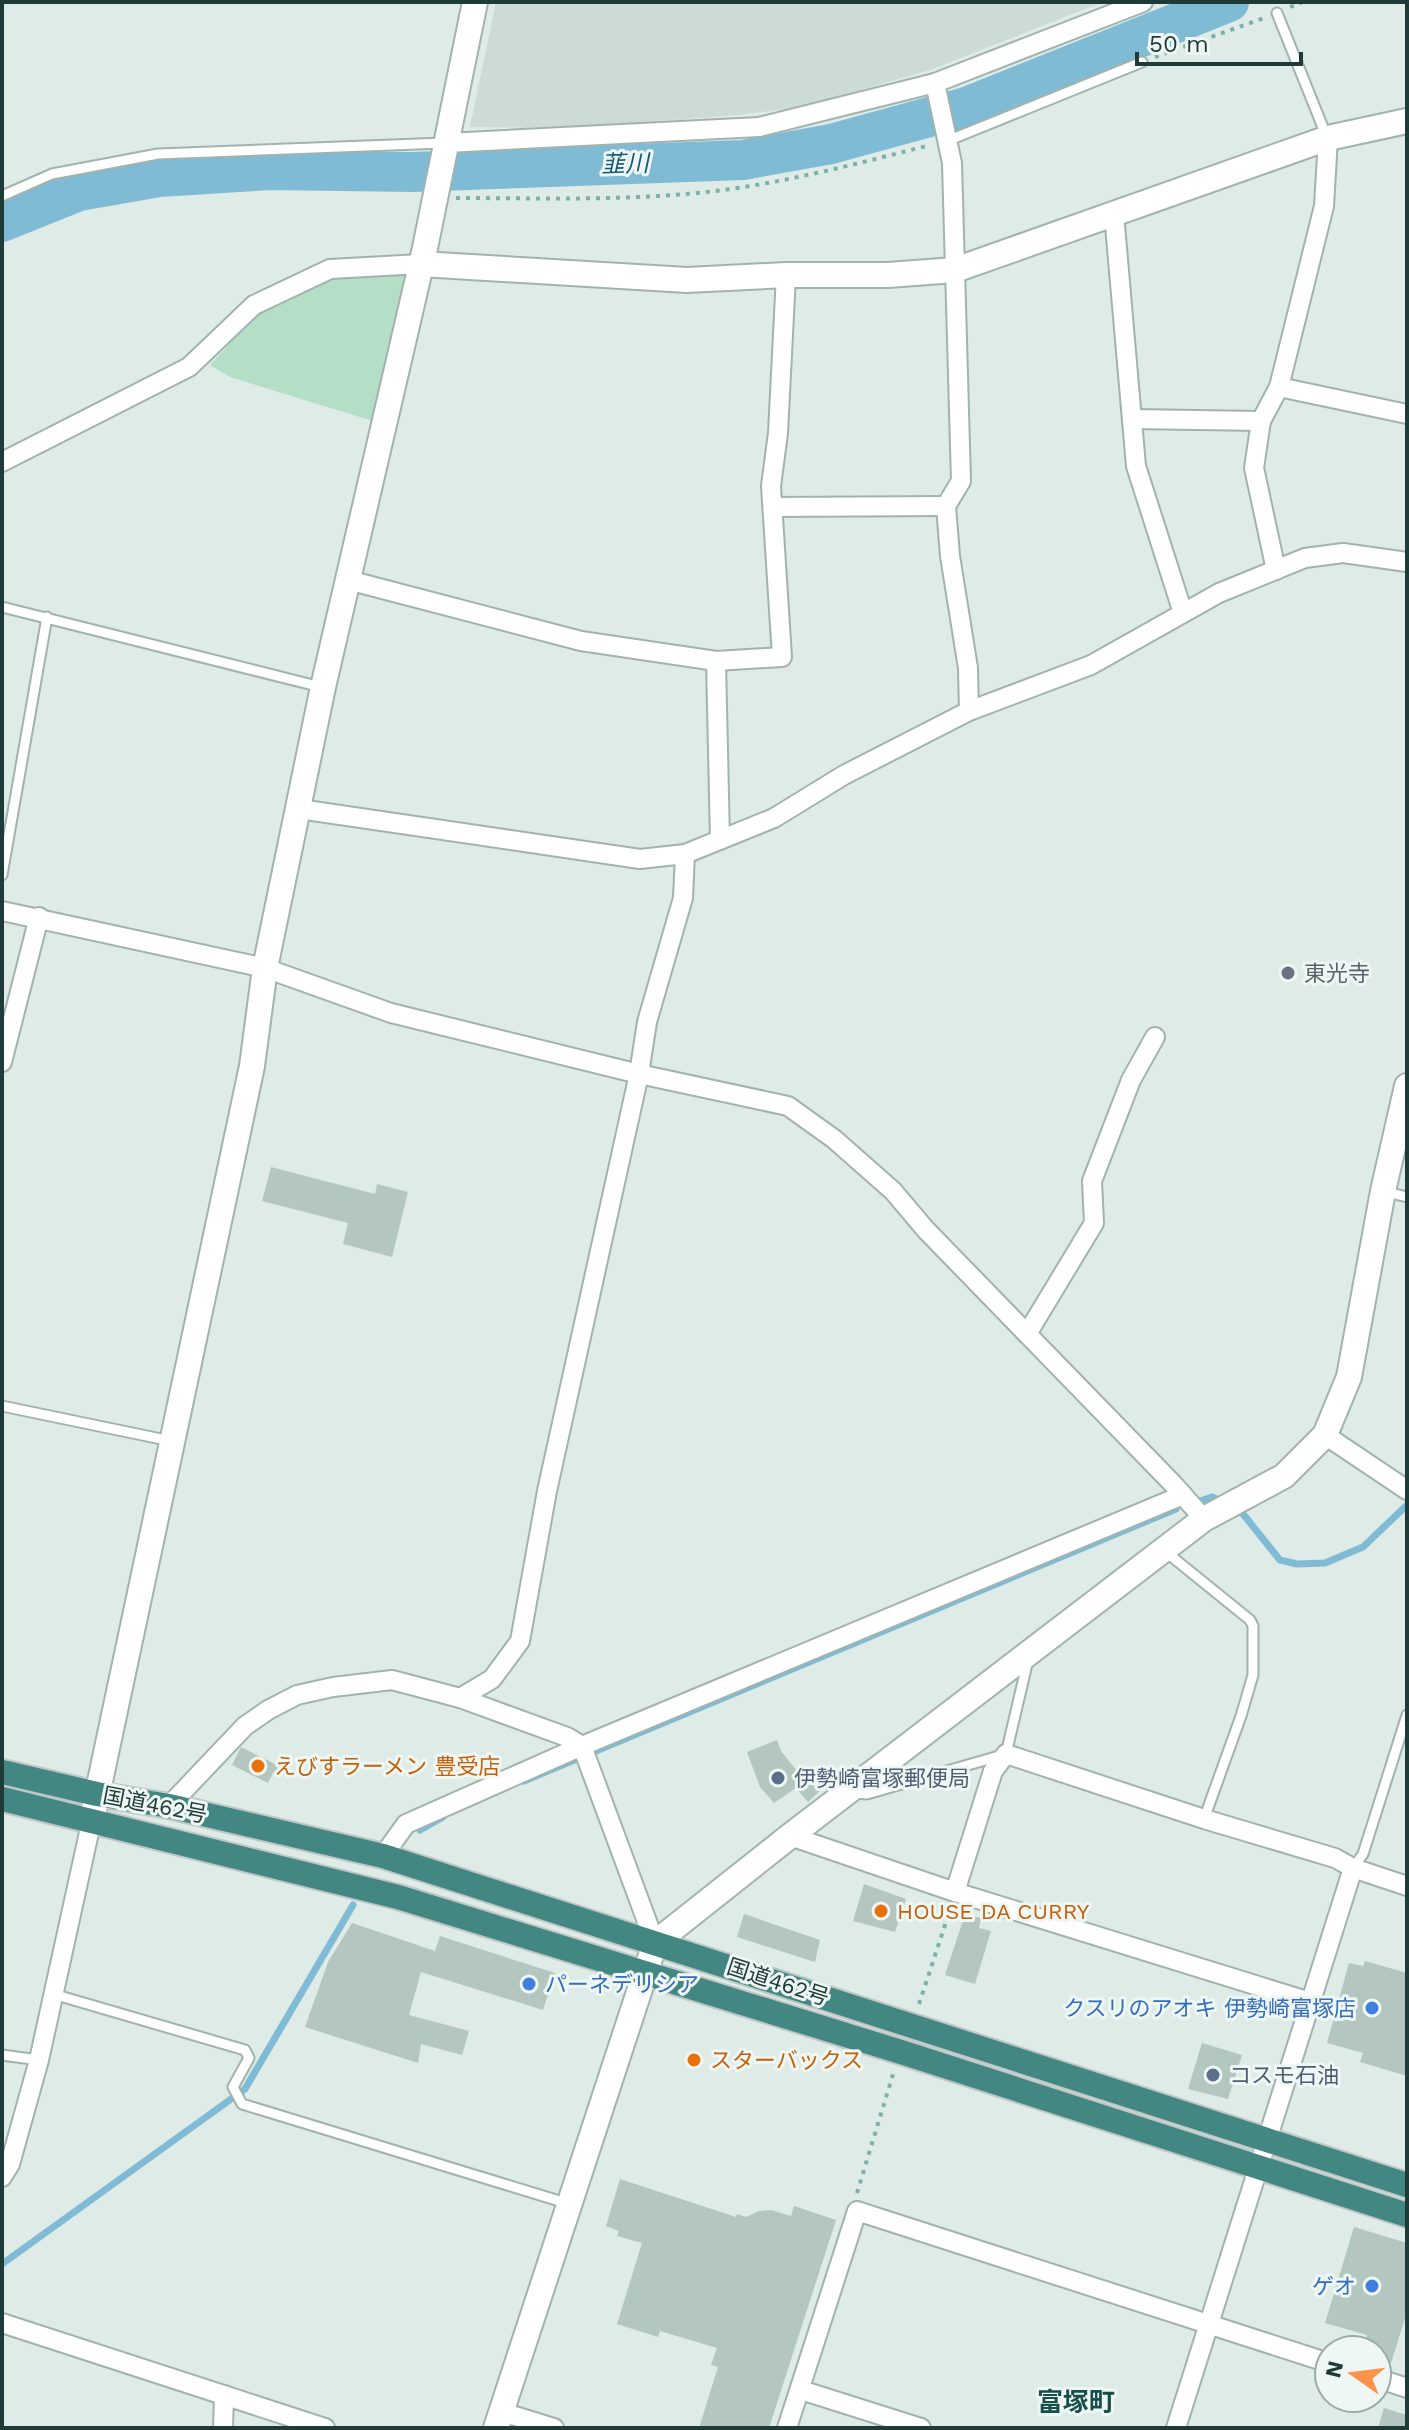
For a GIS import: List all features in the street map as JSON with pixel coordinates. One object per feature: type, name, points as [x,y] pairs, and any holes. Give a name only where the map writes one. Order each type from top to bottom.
[{"type":"highway","name":"国道462号","points":[[2,1772],[97,1794],[169,1806],[383,1856],[1407,2185]]},
{"type":"highway","name":"国道462号","points":[[2,1799],[398,1897],[646,1972],[1407,2215]]},
{"type":"street","points":[[2,2177],[10,2164],[39,2060],[92,1819],[252,1066],[265,968],[323,687],[421,264],[475,2]]},
{"type":"street","points":[[445,145],[759,127],[935,83],[1143,2]]},
{"type":"street","points":[[935,83],[952,163],[961,481],[946,506],[950,556],[968,668],[969,711]]},
{"type":"street","points":[[2,462],[189,367],[254,305],[330,269],[421,264],[687,280],[786,275],[888,275],[955,270],[1328,138],[1407,121]]},
{"type":"street","points":[[1276,570],[1254,468],[1261,421],[1279,387],[1324,206],[1328,138]]},
{"type":"street","points":[[1114,214],[1136,466],[1183,613]]},
{"type":"street","points":[[348,580],[581,641],[716,661],[782,657],[771,486],[778,433],[786,275]]},
{"type":"street","points":[[1279,387],[1407,414]]},
{"type":"street","points":[[1132,419],[1261,421]]},
{"type":"street","points":[[773,507],[946,506]]},
{"type":"street","points":[[299,809],[640,859],[685,854],[774,818],[844,775],[969,711],[1091,665],[1219,593],[1305,558],[1343,553],[1407,562]]},
{"type":"street","points":[[716,661],[720,840]]},
{"type":"street","points":[[460,1698],[492,1679],[520,1641],[547,1491],[639,1074],[647,1022],[683,898],[685,854]]},
{"type":"street","points":[[2,911],[265,968],[391,1013],[639,1074],[788,1106],[834,1139],[893,1191],[926,1230],[1204,1519]]},
{"type":"street","points":[[2,1062],[39,917]]},
{"type":"street","points":[[1027,1334],[1094,1223],[1092,1181],[1131,1080],[1155,1037]]},
{"type":"street","points":[[554,2428],[499,2420],[655,1943],[1204,1519],[1284,1476],[1325,1435],[1349,1377],[1395,1194],[1407,1086]]},
{"type":"street","points":[[1325,1435],[1407,1490]]},
{"type":"street","points":[[383,1856],[406,1824],[585,1753],[1183,1495]]},
{"type":"street","points":[[169,1806],[245,1726],[297,1695],[392,1680],[460,1698],[567,1737],[585,1753],[655,1943]]},
{"type":"street","points":[[955,1892],[993,1771],[1006,1754],[1335,1858],[1353,1868],[1407,1886]]},
{"type":"street","points":[[790,1836],[955,1892],[1310,2002]]},
{"type":"street","points":[[1176,2428],[1353,1868]]},
{"type":"street","points":[[787,2428],[857,2211],[1313,2358]]},
{"type":"street","points":[[2,2323],[325,2428]]},
{"type":"street","points":[[801,2390],[921,2428]]},
{"type":"street","points":[[223,2428],[224,2395]]},
{"type":"lane","points":[[1277,13],[1328,138]]},
{"type":"lane","points":[[947,141],[1142,62]]},
{"type":"lane","points":[[2,196],[52,174],[158,154],[445,145]]},
{"type":"lane","points":[[2,607],[323,687]]},
{"type":"lane","points":[[2,875],[47,617]]},
{"type":"lane","points":[[2,1406],[172,1441]]},
{"type":"lane","points":[[1164,1550],[1250,1620],[1253,1626],[1253,1675],[1204,1819]]},
{"type":"lane","points":[[846,1793],[867,1794],[1006,1754],[1030,1653]]},
{"type":"lane","points":[[1353,1868],[1363,1854],[1407,1715]]},
{"type":"lane","points":[[53,1994],[245,2050],[249,2058],[233,2087],[242,2104],[570,2204]]},
{"type":"lane","points":[[2,2055],[39,2060]]},
{"type":"path","points":[[1142,62],[1303,2]]},
{"type":"path","points":[[434,195],[589,199],[691,194],[809,176],[947,141]]},
{"type":"path","points":[[917,2011],[955,1892]]},
{"type":"path","points":[[857,2211],[855,2199],[894,2071]]},
{"type":"shaded area","points":[[496,2],[1103,2],[930,70],[801,107],[739,115],[563,128],[470,127]]},
{"type":"green space","points":[[410,272],[376,422],[230,377],[210,365],[269,305],[330,275]]},
{"type":"building","points":[[271,1167],[375,1194],[377,1184],[408,1192],[392,1257],[343,1244],[348,1223],[262,1201]]},
{"type":"building","points":[[777,1740],[781,1751],[805,1781],[811,1777],[824,1787],[808,1802],[796,1788],[774,1803],[760,1787],[747,1752]]},
{"type":"building","points":[[241,1747],[287,1770],[285,1775],[273,1773],[268,1783],[232,1765]]},
{"type":"building","points":[[864,1884],[906,1899],[895,1932],[853,1921]]},
{"type":"building","points":[[744,1914],[820,1940],[815,1962],[737,1937]]},
{"type":"building","points":[[965,1914],[981,1918],[979,1928],[991,1931],[975,1984],[945,1975]]},
{"type":"building","points":[[352,1923],[435,1951],[440,1936],[555,1973],[543,2010],[421,1972],[409,2015],[469,2031],[462,2055],[421,2044],[418,2063],[305,2027],[328,1962]]},
{"type":"building","name":"クスリのアオキ 伊勢崎富塚店","points":[[1365,1961],[1407,1973],[1407,2076],[1360,2062],[1363,2053],[1327,2043],[1349,1963],[1363,1966]]},
{"type":"building","points":[[1202,2043],[1242,2055],[1228,2099],[1188,2089]]},
{"type":"building","points":[[620,2179],[736,2217],[737,2214],[746,2217],[771,2210],[791,2216],[794,2206],[836,2220],[769,2428],[699,2428],[718,2367],[711,2365],[717,2348],[660,2331],[658,2337],[617,2324],[642,2243],[617,2236],[619,2231],[606,2226]]},
{"type":"building","name":"ゲオ","points":[[1354,2227],[1407,2243],[1407,2312],[1393,2357],[1393,2334],[1364,2334],[1325,2323]]},
{"type":"building","points":[[1393,2411],[1407,2415],[1407,2428],[1378,2428],[1382,2414],[1393,2414]]},
{"type":"waterway","name":"韮川","points":[[2,222],[79,191],[159,177],[270,170],[412,172],[743,160],[831,144],[966,107],[1229,2]]},
{"type":"waterway","points":[[1197,1502],[1212,1497],[1216,1499]]},
{"type":"waterway","points":[[1243,1514],[1280,1560],[1297,1564],[1325,1563],[1363,1547],[1407,1505]]},
{"type":"waterway","points":[[524,1781],[1176,1509]]},
{"type":"waterway","points":[[420,1830],[443,1817]]},
{"type":"waterway","points":[[2,2264],[245,2089],[353,1905]]},
{"type":"place","name":"東光寺","points":[[1288,973]]},
{"type":"place","name":"えびすラーメン 豊受店","points":[[258,1766]]},
{"type":"place","name":"伊勢崎富塚郵便局","points":[[778,1778]]},
{"type":"place","name":"HOUSE DA CURRY","points":[[881,1911]]},
{"type":"place","name":"パーネデリシア","points":[[529,1984]]},
{"type":"place","name":"クスリのアオキ 伊勢崎富塚店","points":[[1372,2008]]},
{"type":"place","name":"スターバックス","points":[[694,2060]]},
{"type":"place","name":"コスモ石油","points":[[1213,2075]]},
{"type":"place","name":"ゲオ","points":[[1372,2286]]},
{"type":"district","name":"富塚町","points":[[1076,2402]]}]
